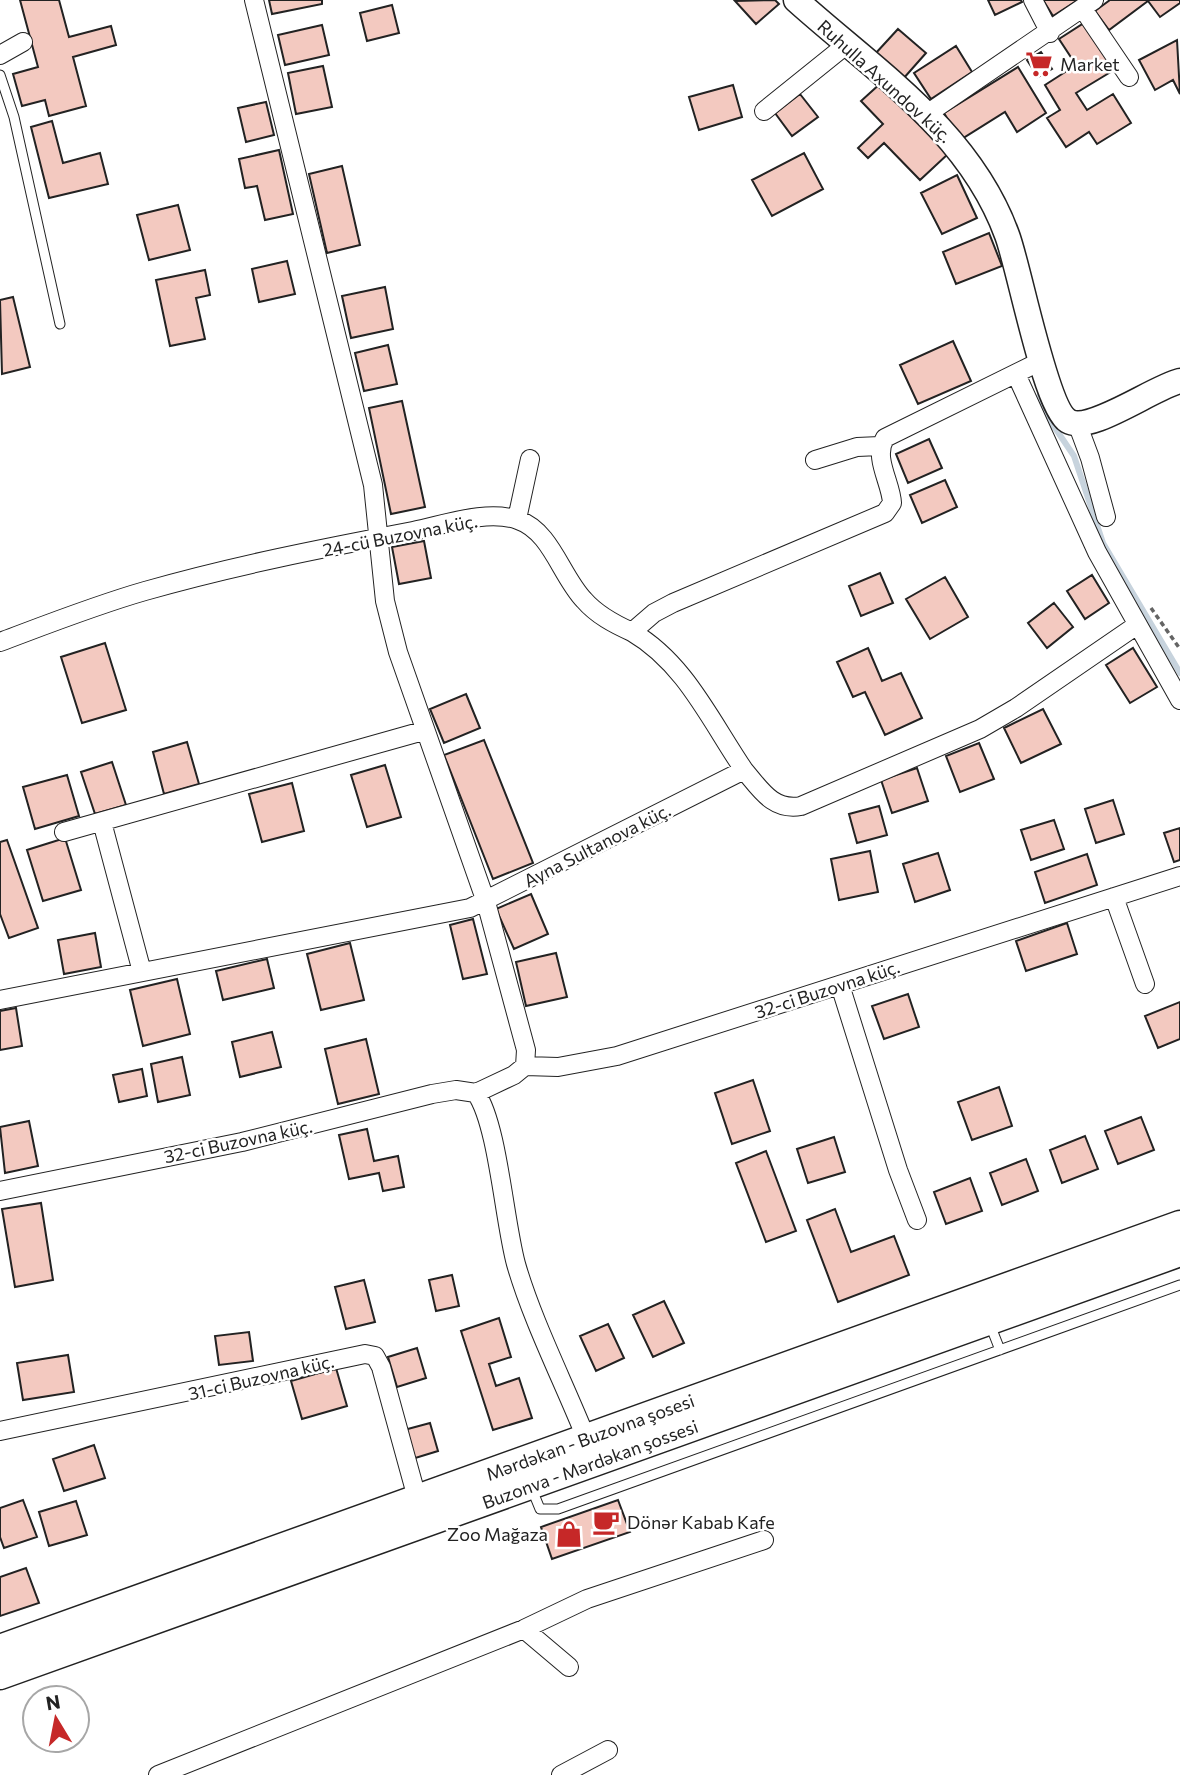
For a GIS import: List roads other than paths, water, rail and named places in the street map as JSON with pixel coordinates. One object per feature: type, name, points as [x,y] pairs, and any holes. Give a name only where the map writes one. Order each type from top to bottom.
[{"type":"main road","name":"Mərdəkan - Buzovna şosesi","points":[[0,1649],[1180,1225]]},
{"type":"main road","name":"Buzonva - Mərdəkan şossesi","points":[[0,1675],[1180,1252]]},
{"type":"street","points":[[254,0],[373,485],[385,601],[423,731],[486,902],[526,1050],[525,1066]]},
{"type":"street","name":"Ruhulla Axundov küç.","points":[[796,0],[927,114],[973,167],[999,215],[1041,362],[1060,413],[1077,424]]},
{"type":"street","points":[[1033,0],[1051,33]]},
{"type":"street","points":[[927,114],[1051,33],[1088,4],[1129,78]]},
{"type":"street","points":[[0,55],[23,42]]},
{"type":"street","points":[[764,111],[846,45]]},
{"type":"street","points":[[632,632],[653,613],[673,603],[886,513],[892,503],[880,456],[880,446],[885,438],[1041,362]]},
{"type":"street","points":[[1016,374],[1097,552],[1180,700]]},
{"type":"street","points":[[1106,517],[1090,458],[1077,424],[1097,421],[1142,396],[1180,382]]},
{"type":"street","points":[[815,460],[857,447],[880,446]]},
{"type":"street","points":[[530,459],[517,519],[533,528],[544,541],[584,601],[608,621],[632,632],[664,653],[744,770],[773,803],[787,808],[802,806],[980,729],[1016,708],[1137,625]]},
{"type":"street","name":"24-cü Buzovna küç.","points":[[0,642],[145,591],[380,537],[479,518],[517,519]]},
{"type":"street","points":[[64,832],[423,731]]},
{"type":"street","name":"Ayna Sultanova küç.","points":[[0,1000],[446,915],[486,902],[744,770]]},
{"type":"street","points":[[102,822],[142,972]]},
{"type":"street","name":"32-ci Buzovna küç.","points":[[0,1191],[255,1139],[432,1094],[456,1090],[475,1093],[514,1075],[525,1066],[558,1067],[617,1056],[1180,876]]},
{"type":"street","points":[[1114,897],[1145,984]]},
{"type":"street","points":[[840,985],[898,1170],[917,1220]]},
{"type":"street","points":[[475,1093],[486,1114],[509,1235],[525,1293],[586,1438]]},
{"type":"street","name":"31-ci Buzovna küç.","points":[[0,1431],[365,1354],[375,1356],[381,1367],[417,1498]]},
{"type":"street","points":[[158,1775],[524,1629],[587,1599],[764,1540]]},
{"type":"street","points":[[524,1629],[569,1667]]},
{"type":"street","points":[[561,1775],[608,1750]]},
{"type":"lane","points":[[0,75],[14,117],[60,324]]},
{"type":"lane","points":[[530,1485],[540,1509],[558,1509],[1180,1285]]},
{"type":"lane","points":[[989,1321],[1000,1350]]},
{"type":"waterway","points":[[1040,395],[1049,419],[1074,456],[1103,543],[1180,673]]},
{"type":"place","name":"Market","points":[[1039,64]]},
{"type":"place","name":"Dönər Kabab Kafe","points":[[606,1522]]},
{"type":"place","name":"Zoo Mağaza","points":[[569,1534]]}]
